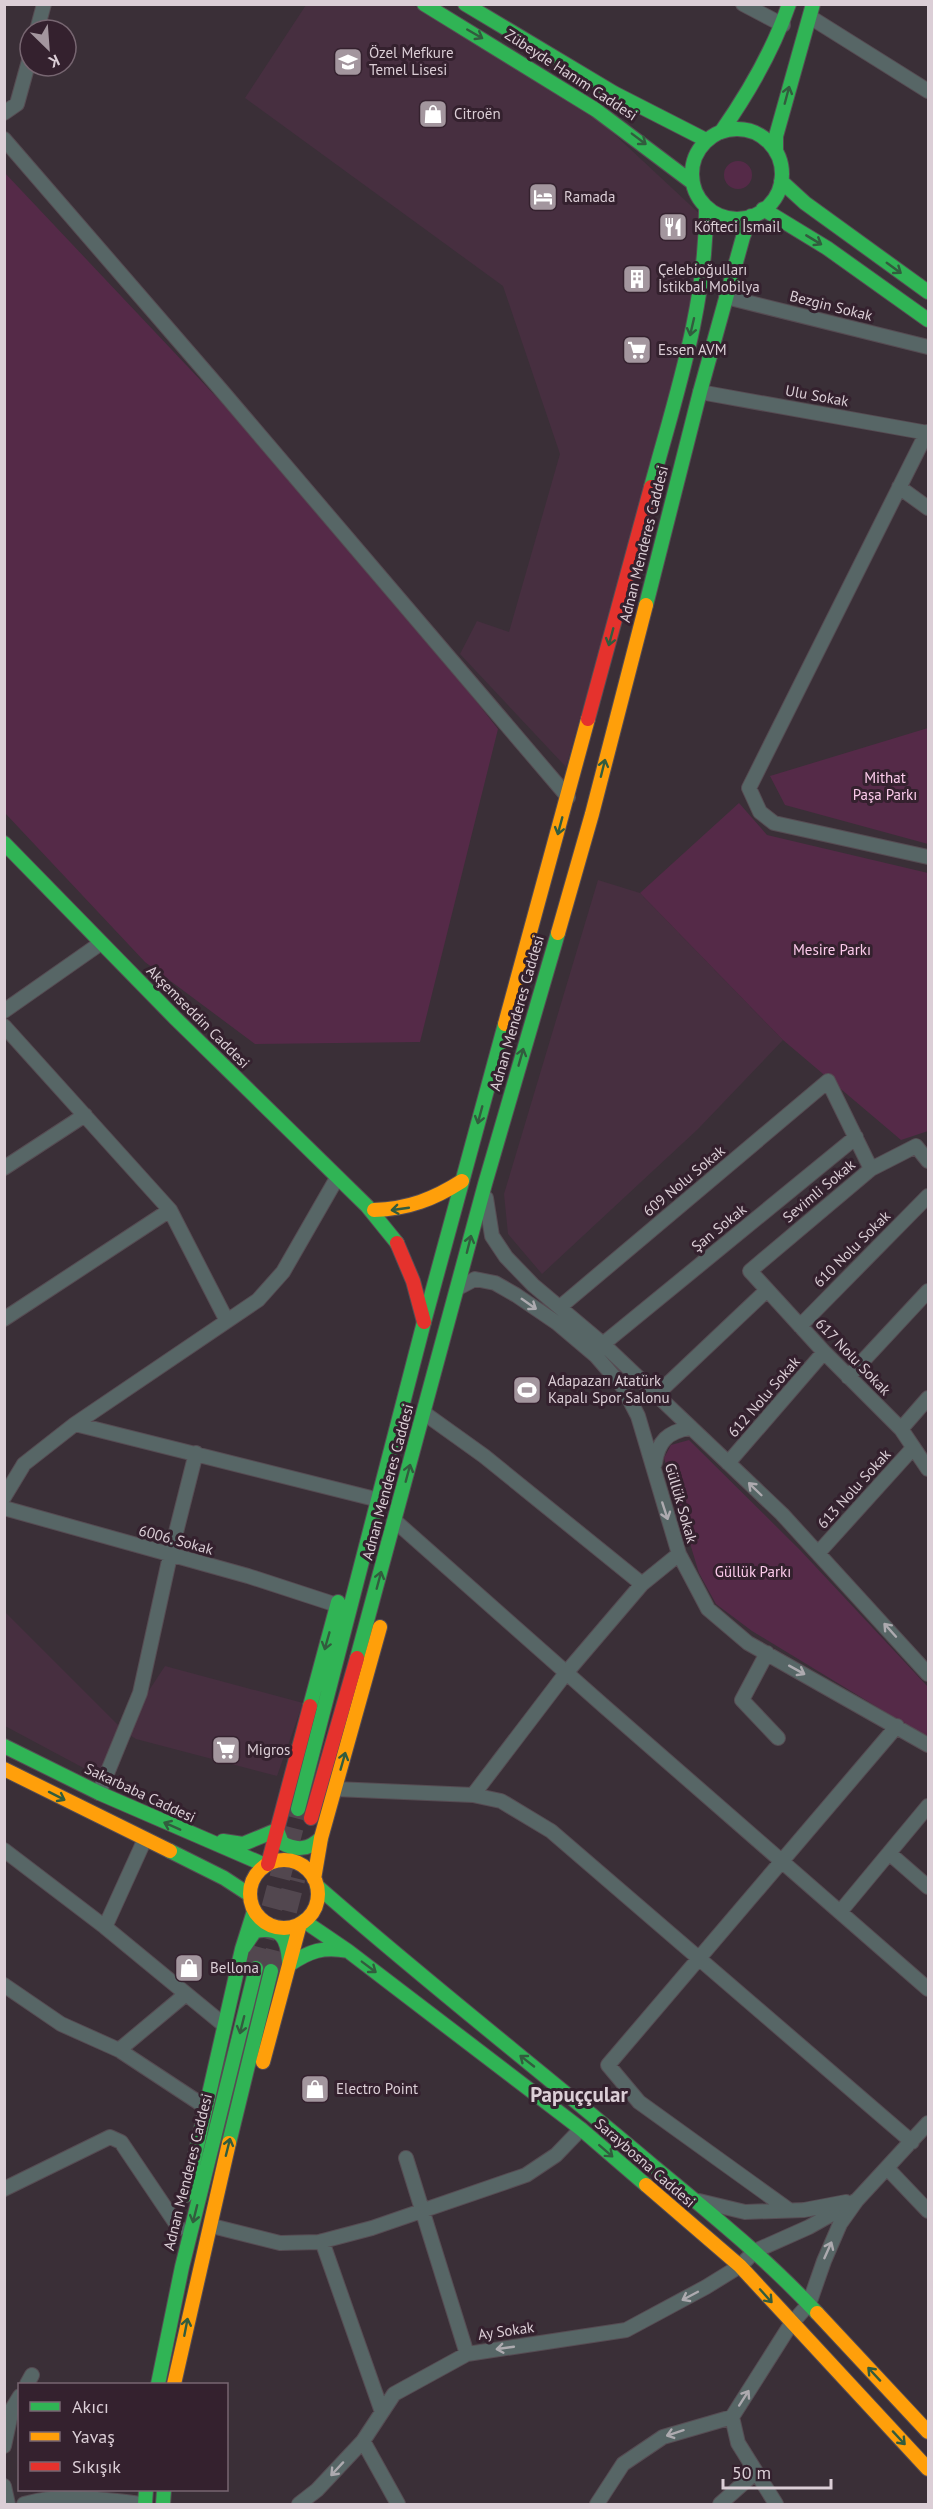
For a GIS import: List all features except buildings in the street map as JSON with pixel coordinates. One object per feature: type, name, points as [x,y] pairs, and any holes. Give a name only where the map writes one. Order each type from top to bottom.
[{"type":"main road","name":"Zübeyde Hanım Caddesi","points":[[424,4],[600,112],[637,137],[693,183]]},
{"type":"main road","name":"Zübeyde Hanım Caddesi","points":[[465,4],[618,97],[706,140]]},
{"type":"main road","points":[[721,132],[755,83],[772,52],[789,4]]},
{"type":"main road","points":[[776,152],[776,136],[812,11]]},
{"type":"main road","points":[[730,129],[746,130],[760,135],[780,159],[781,181],[775,196],[757,212],[732,219],[718,215],[706,207],[697,196],[692,169],[696,155],[706,140],[730,129]]},
{"type":"main road","points":[[781,181],[805,203],[928,292]]},
{"type":"main road","name":"Adnan Menderes Caddesi","points":[[298,1809],[424,1322],[687,354],[704,276],[707,241],[706,207]]},
{"type":"main road","points":[[757,212],[827,248],[928,320]]},
{"type":"main road","name":"Adnan Menderes Caddesi","points":[[311,1818],[394,1525],[485,1184],[592,814],[726,297],[757,212]]},
{"type":"main road","name":"Akşemseddin Caddesi","points":[[6,848],[338,1178],[374,1210],[390,1231],[413,1276],[424,1322]]},
{"type":"main road","points":[[374,1210],[396,1210],[418,1206],[462,1182]]},
{"type":"main road","points":[[204,2245],[239,2157],[302,1922],[316,1905],[315,1882],[321,1838],[396,1563],[394,1525]]},
{"type":"main road","points":[[182,2266],[179,2228],[204,2106],[242,1949],[254,1911],[250,1894],[251,1883],[266,1865],[277,1830],[337,1605],[354,1555],[372,1529]]},
{"type":"main road","name":"Sakarbaba Caddesi","points":[[4,1746],[99,1793],[266,1865]]},
{"type":"main road","points":[[4,1769],[224,1878],[250,1894]]},
{"type":"main road","points":[[197,1837],[243,1844],[277,1830]]},
{"type":"main road","points":[[277,1830],[282,1843],[299,1850],[314,1846],[321,1838]]},
{"type":"main road","points":[[266,1865],[287,1860],[298,1863],[307,1869],[315,1882]]},
{"type":"main road","name":"Saraybosna Caddesi","points":[[315,1882],[403,1962],[556,2084],[755,2251],[809,2304],[928,2432]]},
{"type":"main road","points":[[254,1911],[266,1923],[274,1926],[283,1928],[302,1922]]},
{"type":"main road","name":"Saraybosna Caddesi","points":[[302,1922],[348,1951],[581,2129],[740,2266],[791,2324],[928,2469]]},
{"type":"main road","points":[[242,1949],[255,1930],[267,1928],[282,1934],[288,1942],[289,1965]]},
{"type":"main road","points":[[289,1965],[309,1951],[321,1948],[334,1947],[348,1951]]},
{"type":"main road","name":"Adnan Menderes Caddesi","points":[[158,2383],[182,2266],[256,1968]]},
{"type":"main road","points":[[174,2383],[204,2245],[271,1971]]},
{"type":"street","points":[[743,4],[783,25]]},
{"type":"street","points":[[812,11],[928,91]]},
{"type":"street","points":[[4,113],[18,104],[25,78]]},
{"type":"street","points":[[4,139],[224,393],[567,797]]},
{"type":"street","name":"Bezgin Sokak","points":[[726,297],[928,347]]},
{"type":"street","name":"Ulu Sokak","points":[[700,392],[928,433]]},
{"type":"street","points":[[928,433],[898,487],[749,788],[760,812],[774,823],[928,857]]},
{"type":"street","points":[[898,487],[928,508]]},
{"type":"street","points":[[4,1011],[101,943]]},
{"type":"street","points":[[4,1026],[170,1210],[227,1321]]},
{"type":"street","name":"609 Nolu Sokak","points":[[560,1307],[828,1081],[856,1137]]},
{"type":"street","points":[[4,1168],[85,1115]]},
{"type":"street","points":[[856,1137],[871,1169]]},
{"type":"street","name":"Şan Sokak","points":[[603,1344],[856,1137]]},
{"type":"street","name":"Sevimli Sokak","points":[[750,1271],[871,1169],[916,1146],[928,1161]]},
{"type":"street","points":[[4,1497],[24,1464],[75,1424],[258,1300],[283,1272],[338,1178]]},
{"type":"street","points":[[485,1184],[487,1213],[492,1236],[506,1257],[533,1285],[603,1344],[819,1552],[928,1674]]},
{"type":"street","name":"610 Nolu Sokak","points":[[800,1326],[928,1196]]},
{"type":"street","points":[[4,1319],[170,1210]]},
{"type":"street","name":"617 Nolu Sokak","points":[[750,1271],[824,1352],[901,1429],[928,1469]]},
{"type":"street","name":"Güllük Sokak","points":[[458,1288],[475,1279],[495,1282],[557,1323],[596,1356],[623,1387],[638,1416],[679,1554],[708,1609],[747,1643],[928,1744]]},
{"type":"street","points":[[656,1395],[767,1290]]},
{"type":"street","points":[[848,1377],[928,1291]]},
{"type":"street","name":"612 Nolu Sokak","points":[[728,1463],[824,1352]]},
{"type":"street","points":[[901,1429],[928,1398]]},
{"type":"street","points":[[424,1413],[484,1456],[642,1584]]},
{"type":"street","points":[[75,1424],[379,1500]]},
{"type":"street","points":[[654,1470],[657,1449],[665,1437],[677,1430],[689,1428]]},
{"type":"street","name":"613 Nolu Sokak","points":[[819,1552],[913,1448]]},
{"type":"street","points":[[99,1793],[140,1693],[170,1556],[196,1454]]},
{"type":"street","name":"6006. Sokak","points":[[4,1508],[248,1576],[337,1605]]},
{"type":"street","points":[[394,1525],[928,1989]]},
{"type":"street","points":[[474,1795],[566,1673],[642,1584],[679,1554]]},
{"type":"street","points":[[767,1653],[742,1700],[778,1738]]},
{"type":"street","points":[[789,2210],[639,2102],[608,2065],[897,1726]]},
{"type":"street","points":[[335,1789],[474,1795],[501,1801],[551,1831],[912,2142]]},
{"type":"street","points":[[840,1912],[928,1806]]},
{"type":"street","points":[[105,1928],[145,1839]]},
{"type":"street","points":[[4,1850],[105,1928],[224,2025]]},
{"type":"street","points":[[889,1853],[928,1887]]},
{"type":"street","points":[[4,1985],[61,2024],[119,2050],[204,2106]]},
{"type":"street","points":[[119,2050],[186,1994]]},
{"type":"street","points":[[597,2505],[623,2464],[663,2437],[732,2417],[791,2324],[809,2304],[840,2224],[857,2200],[928,2123]]},
{"type":"street","points":[[212,2226],[280,2242],[322,2241],[372,2228],[526,2175],[556,2156],[581,2129]]},
{"type":"street","points":[[4,2189],[110,2137],[121,2142],[179,2228]]},
{"type":"street","points":[[406,2158],[467,2354]]},
{"type":"street","points":[[887,2168],[928,2211]]},
{"type":"street","points":[[695,2200],[745,2212],[789,2210],[857,2200]]},
{"type":"street","points":[[755,2251],[809,2227],[857,2200]]},
{"type":"street","points":[[322,2241],[382,2412]]},
{"type":"street","name":"Ay Sokak","points":[[299,2505],[317,2490],[363,2441],[394,2394],[467,2354],[626,2330],[740,2266],[755,2251]]},
{"type":"street","points":[[4,2446],[12,2409],[18,2399]]},
{"type":"street","points":[[732,2417],[738,2444],[776,2505]]},
{"type":"street","points":[[363,2441],[398,2505]]},
{"type":"street","points":[[720,2505],[756,2472]]},
{"type":"street","points":[[4,2486],[8,2505]]},
{"type":"street","points":[[24,2505],[35,2501],[89,2497],[143,2505]]},
{"type":"shaded area","points":[[306,5],[413,5],[599,120],[703,217],[700,298],[566,767],[460,654],[477,621],[509,632],[560,454],[503,286],[245,98]]},
{"type":"shaded area","points":[[598,880],[640,893],[783,1040],[698,1129],[542,1274],[508,1234],[504,1194]]},
{"type":"shaded area","points":[[4,1611],[123,1730],[165,1666],[303,1703],[277,1776],[136,1739],[123,1731],[106,1780],[5,1726]]},
{"type":"green space","points":[[738,161],[748,165],[752,175],[748,185],[738,189],[728,185],[724,175],[728,165]]},
{"type":"green space","points":[[4,172],[339,527],[498,729],[420,1042],[255,1044],[145,962],[5,813]]},
{"type":"green space","name":"Mithat Paşa Parkı","points":[[928,728],[928,844],[785,805],[770,776]]},
{"type":"green space","name":"Mesire Parkı","points":[[739,803],[767,835],[928,873],[928,1131],[901,1140],[783,1040],[640,893]]},
{"type":"green space","name":"Güllük Parkı","points":[[689,1440],[800,1550],[928,1687],[928,1738],[752,1631],[716,1604],[699,1573],[664,1458],[671,1445]]},
{"type":"tunnel","points":[[256,1968],[298,1809]]},
{"type":"tunnel","points":[[271,1971],[295,1878]]},
{"type":"traffic: fast","points":[[424,4],[596,110],[693,183]]},
{"type":"traffic: fast","points":[[465,4],[614,93],[706,140]]},
{"type":"traffic: fast","points":[[721,132],[760,71],[789,4]]},
{"type":"traffic: fast","points":[[776,152],[776,136],[813,4]]},
{"type":"traffic: fast","points":[[737,129],[754,133],[769,142],[778,157],[782,174],[778,191],[769,206],[754,215],[737,219],[720,215],[705,206],[696,191],[692,174],[696,157],[705,142],[720,133],[737,129]]},
{"type":"traffic: fast","points":[[781,181],[805,203],[928,292]]},
{"type":"traffic: fast","points":[[651,487],[680,383],[696,314],[705,243],[706,207]]},
{"type":"traffic: fast","points":[[763,209],[827,248],[928,320]]},
{"type":"traffic: fast","points":[[646,605],[700,392],[743,237],[751,216]]},
{"type":"traffic: fast","points":[[4,843],[175,1018],[367,1206],[397,1243]]},
{"type":"traffic: fast","points":[[357,1658],[485,1184],[558,933]]},
{"type":"traffic: fast","points":[[298,1809],[424,1322],[505,1024]]},
{"type":"traffic: fast","points":[[310,1706],[338,1602]]},
{"type":"traffic: fast","points":[[4,1746],[99,1793],[265,1865]]},
{"type":"traffic: fast","points":[[223,1841],[243,1844],[277,1830]]},
{"type":"traffic: fast","points":[[277,1830],[282,1843],[293,1847],[307,1847],[321,1838]]},
{"type":"traffic: fast","points":[[170,1851],[224,1878],[250,1895]]},
{"type":"traffic: fast","points":[[317,1886],[716,2218],[758,2255],[817,2313]]},
{"type":"traffic: fast","points":[[186,2195],[242,1949],[254,1911]]},
{"type":"traffic: fast","points":[[304,1921],[348,1951],[581,2129],[646,2185]]},
{"type":"traffic: fast","points":[[244,1947],[255,1931],[271,1930],[284,1939],[289,1961]]},
{"type":"traffic: fast","points":[[289,1965],[317,1951],[331,1949],[348,1951]]},
{"type":"traffic: fast","points":[[158,2383],[182,2267],[256,1968]]},
{"type":"traffic: fast","points":[[229,2143],[271,1971]]},
{"type":"traffic: fast","points":[[145,2504],[146,2491]]},
{"type":"traffic: fast","points":[[163,2504],[164,2491]]},
{"type":"traffic: slow","points":[[558,933],[592,814],[646,605]]},
{"type":"traffic: slow","points":[[505,1024],[588,719]]},
{"type":"traffic: slow","points":[[374,1210],[398,1208],[420,1202],[462,1181]]},
{"type":"traffic: slow","points":[[314,1879],[321,1838],[380,1627]]},
{"type":"traffic: slow","points":[[4,1769],[170,1851]]},
{"type":"traffic: slow","points":[[284,1860],[297,1863],[308,1870],[315,1881],[318,1894],[315,1907],[308,1918],[297,1925],[284,1928],[271,1925],[260,1918],[253,1907],[250,1894],[253,1881],[260,1870],[271,1863],[284,1860]]},
{"type":"traffic: slow","points":[[263,2062],[300,1924]]},
{"type":"traffic: slow","points":[[174,2383],[229,2143]]},
{"type":"traffic: slow","points":[[646,2185],[740,2266],[928,2469]]},
{"type":"traffic: slow","points":[[817,2313],[928,2432]]},
{"type":"traffic: jam","points":[[588,719],[651,487]]},
{"type":"traffic: jam","points":[[397,1243],[413,1281],[424,1322]]},
{"type":"traffic: jam","points":[[311,1818],[357,1658]]},
{"type":"traffic: jam","points":[[268,1864],[310,1706]]},
{"type":"place","name":"Özel Mefkure Temel Lisesi","points":[[348,62]]},
{"type":"place","name":"Citroën","points":[[433,114]]},
{"type":"place","name":"Ramada","points":[[543,197]]},
{"type":"place","name":"Köfteci İsmail","points":[[673,227]]},
{"type":"place","name":"Çelebioğulları İstikbal Mobilya","points":[[637,279]]},
{"type":"place","name":"Essen AVM","points":[[637,350]]},
{"type":"place","name":"Adapazarı Atatürk Kapalı Spor Salonu","points":[[527,1390]]},
{"type":"place","name":"Migros","points":[[226,1750]]},
{"type":"place","name":"Bellona","points":[[189,1968]]},
{"type":"place","name":"Electro Point","points":[[315,2089]]},
{"type":"district","name":"Papuççular","points":[[579,2095]]}]
